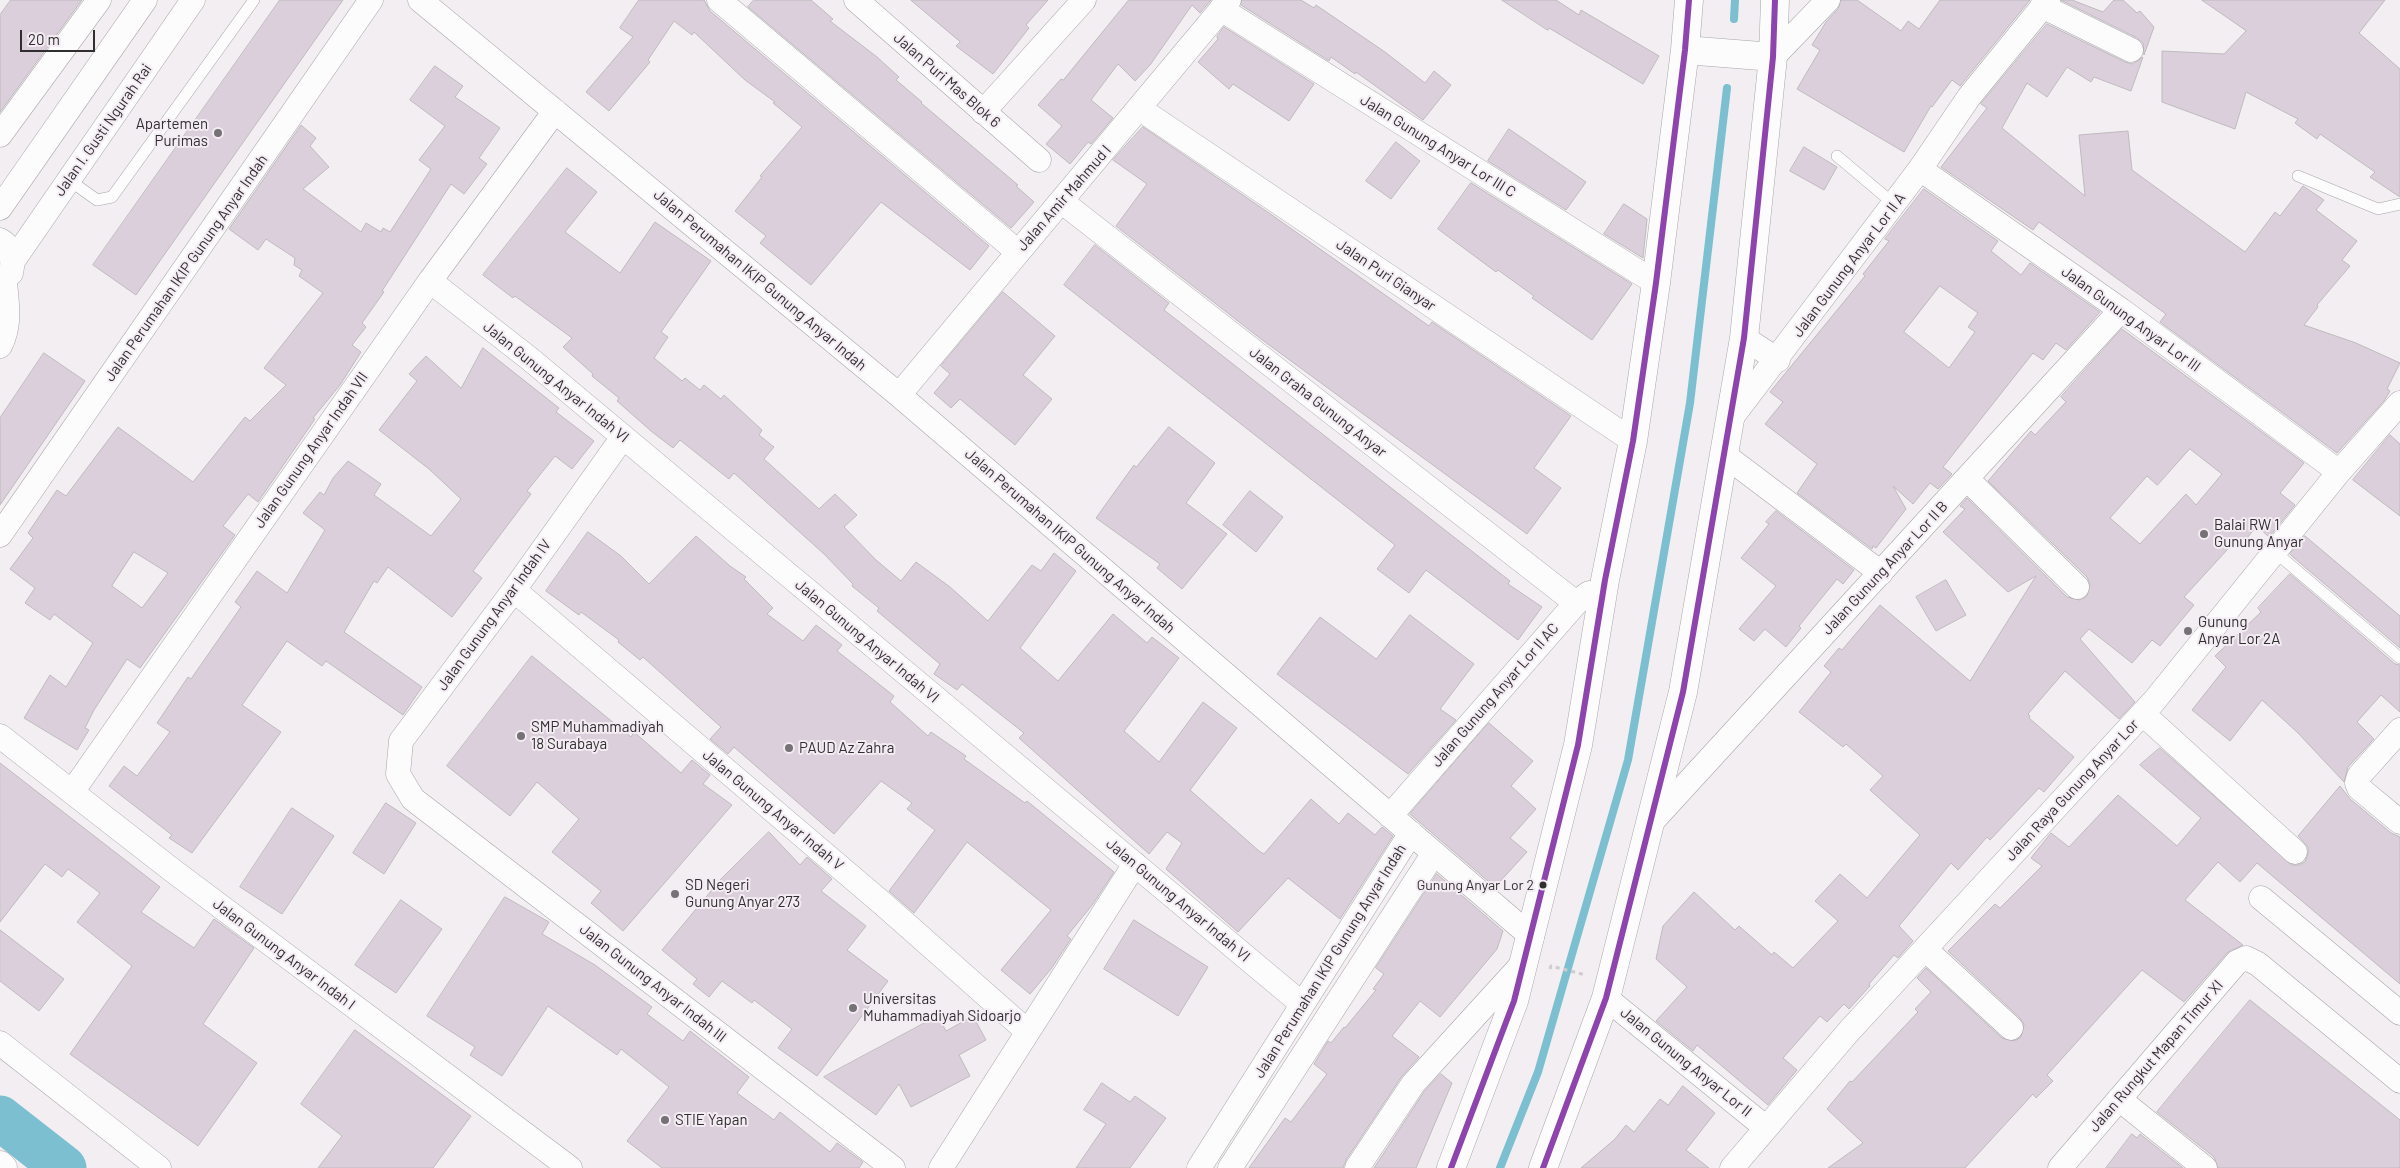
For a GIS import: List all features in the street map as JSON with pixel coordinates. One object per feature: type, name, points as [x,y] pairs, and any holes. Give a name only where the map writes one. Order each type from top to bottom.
[{"type":"main road","points":[[1451,1168],[1514,1001],[1529,948],[1578,745],[1605,580],[1633,440],[1656,282],[1685,50],[1689,0]]},
{"type":"main road","points":[[1543,1168],[1606,998],[1683,692],[1744,338],[1773,57],[1775,0]]},
{"type":"main road","points":[[1685,50],[1773,57]]},
{"type":"main road","points":[[0,1165],[3,1168]]},
{"type":"street","points":[[0,135],[99,0]]},
{"type":"street","points":[[0,208],[145,0]]},
{"type":"street","name":"Jalan I. Gusti Ngurah Rai","points":[[6,276],[68,180],[193,0]]},
{"type":"street","name":"Jalan Perumahan IKIP Gunung Anyar Indah","points":[[0,535],[371,0]]},
{"type":"street","name":"Jalan Perumahan IKIP Gunung Anyar Indah","points":[[420,0],[899,395],[1411,833],[1199,1168]]},
{"type":"street","points":[[719,0],[1018,252]]},
{"type":"street","name":"Jalan Puri Mas Blok 6","points":[[856,0],[1039,160]]},
{"type":"street","points":[[983,112],[1084,0]]},
{"type":"street","points":[[1773,57],[1828,0]]},
{"type":"street","points":[[2045,3],[2131,50]]},
{"type":"street","name":"Jalan Gunung Anyar Lor II A","points":[[1730,421],[1778,360],[1920,169],[1969,97],[2045,3]]},
{"type":"street","name":"Jalan Amir Mahmud I","points":[[899,395],[1225,4]]},
{"type":"street","name":"Jalan Gunung Anyar Lor III C","points":[[1225,4],[1656,282]]},
{"type":"street","points":[[74,36],[104,58]]},
{"type":"street","name":"Jalan Puri Gianyar","points":[[1140,108],[1633,440]]},
{"type":"street","name":"Jalan Gunung Anyar Indah VII","points":[[72,792],[430,281],[555,112]]},
{"type":"street","name":"Jalan Gunung Anyar Lor III","points":[[1920,169],[2120,310],[2339,472]]},
{"type":"street","name":"Jalan Graha Gunung Anyar","points":[[1061,201],[1576,603]]},
{"type":"street","points":[[0,240],[10,249],[6,276],[7,331],[0,346]]},
{"type":"street","name":"Jalan Gunung Anyar Indah VI","points":[[430,281],[537,364],[1302,1004]]},
{"type":"street","name":"Jalan Gunung Anyar Lor II B","points":[[1650,825],[2120,310]]},
{"type":"street","points":[[1744,338],[1778,360]]},
{"type":"street","name":"Jalan Raya Gunung Anyar Lor","points":[[1732,1168],[1765,1127],[1850,1030],[2142,714],[2339,472],[2400,403]]},
{"type":"street","name":"Jalan Gunung Anyar Indah IV","points":[[414,799],[398,774],[401,741],[514,590],[623,437]]},
{"type":"street","points":[[1724,454],[1880,573]]},
{"type":"street","points":[[1966,479],[2077,587]]},
{"type":"street","name":"Jalan Gunung Anyar Lor II AC","points":[[1390,816],[1576,603],[1605,580]]},
{"type":"street","name":"Jalan Gunung Anyar Indah V","points":[[514,590],[882,903],[1028,1032]]},
{"type":"street","points":[[2142,714],[2296,852]]},
{"type":"street","points":[[2400,730],[2359,776],[2357,783],[2359,788],[2400,822]]},
{"type":"street","name":"Jalan Gunung Anyar Indah I","points":[[0,736],[179,875],[570,1168]]},
{"type":"street","name":"Jalan Gunung Anyar Indah III","points":[[414,799],[893,1168]]},
{"type":"street","points":[[1356,1168],[1413,1084],[1529,948],[1434,853],[1411,833]]},
{"type":"street","points":[[1230,1168],[1434,853]]},
{"type":"street","points":[[941,1168],[1135,864]]},
{"type":"street","points":[[2261,898],[2400,1014]]},
{"type":"street","points":[[1925,949],[2011,1028]]},
{"type":"street","name":"Jalan Rungkut Mapan Timur XI","points":[[2060,1168],[2237,962],[2246,958],[2258,964],[2400,1081]]},
{"type":"street","name":"Jalan Gunung Anyar Lor II","points":[[1606,998],[1765,1127]]},
{"type":"street","points":[[0,1043],[159,1168]]},
{"type":"street","points":[[2119,1099],[2205,1168]]},
{"type":"lane","points":[[68,180],[93,199],[99,201],[112,197],[254,0]]},
{"type":"lane","points":[[1837,156],[1894,204]]},
{"type":"lane","points":[[2298,176],[2378,209],[2400,204]]},
{"type":"lane","points":[[2275,552],[2400,658]]},
{"type":"path","points":[[1560,968],[1578,973]]},
{"type":"building","points":[[11,0],[82,0],[0,112],[0,15]]},
{"type":"building","name":"Apartemen Purimas","points":[[280,0],[343,0],[136,295],[93,265]]},
{"type":"building","points":[[639,0],[704,0],[710,11],[989,246],[970,270],[881,202],[811,285],[760,243],[766,236],[735,211],[762,177],[760,176],[802,127],[773,103],[775,102],[745,80],[694,32],[692,35],[674,21],[648,60],[650,62],[609,111],[586,92],[633,37],[620,28]]},
{"type":"building","points":[[754,0],[811,0],[833,19],[830,21],[877,57],[899,77],[896,80],[1018,185],[1016,186],[1034,202],[1011,228],[748,7]]},
{"type":"building","points":[[911,0],[1048,0],[1026,25],[1029,28],[993,74],[956,46],[960,42]]},
{"type":"building","points":[[1129,0],[1211,0],[1200,13],[1192,5],[1150,65],[1135,81],[1118,64],[1091,100],[1113,118],[1091,144],[1088,142],[1070,164],[1046,144],[1062,126],[1038,105],[1061,79],[1063,80]]},
{"type":"building","points":[[1242,0],[1301,0],[1314,8],[1316,5],[1385,52],[1425,83],[1434,71],[1451,85],[1423,120],[1356,72],[1355,74],[1331,57],[1329,61],[1241,5]]},
{"type":"building","points":[[1502,0],[1556,0],[1579,15],[1581,10],[1659,56],[1643,84],[1549,28],[1548,30]]},
{"type":"building","points":[[1841,0],[1857,0],[1901,31],[1908,21],[1919,29],[1940,0],[2030,0],[1960,86],[1952,80],[1931,106],[1904,152],[1797,89],[1820,50],[1812,45],[1826,22],[1838,9]]},
{"type":"building","points":[[2061,0],[2072,0],[2103,12],[2114,0],[2123,0],[2137,13],[2140,11],[2154,27],[2144,55],[2143,43],[2137,38]]},
{"type":"building","points":[[2202,0],[2385,0],[2359,33],[2400,69],[2400,197],[2370,177],[2375,172],[2320,134],[2317,139],[2295,123],[2298,119],[2246,92],[2235,129],[2162,102],[2162,51],[2224,54],[2246,31]]},
{"type":"building","points":[[2047,24],[2125,62],[2132,64],[2143,57],[2131,91],[2094,77],[2091,82],[2067,67],[2047,97],[2027,83],[2002,128],[2085,196],[2079,135],[2128,131],[2132,170],[2245,252],[2275,212],[2280,216],[2303,186],[2324,200],[2316,210],[2357,241],[2342,260],[2350,266],[2317,305],[2318,307],[2304,325],[2356,343],[2400,363],[2387,389],[2390,391],[2384,401],[2337,453],[2160,322],[2166,314],[2039,222],[2033,230],[1941,167],[1987,108],[1981,104]]},
{"type":"building","points":[[1224,27],[1314,84],[1289,121],[1233,84],[1229,89],[1198,62],[1218,39],[1217,37]]},
{"type":"building","points":[[435,66],[463,86],[455,97],[500,128],[479,158],[487,164],[464,194],[451,184],[382,291],[384,292],[362,323],[366,327],[352,345],[361,352],[340,385],[313,418],[315,419],[258,502],[248,494],[223,526],[235,535],[140,668],[127,659],[94,710],[85,728],[89,730],[77,750],[24,718],[50,675],[66,687],[93,643],[54,614],[50,620],[25,603],[35,588],[10,569],[33,538],[28,533],[57,490],[66,496],[118,427],[193,482],[245,417],[250,421],[286,385],[264,368],[323,293],[299,276],[302,270],[294,265],[295,258],[266,239],[258,250],[229,229],[301,125],[316,138],[310,146],[329,167],[303,189],[361,232],[366,223],[381,232],[383,228],[390,232],[431,169],[419,160],[445,126],[410,100]],"holes":[[[134,552],[168,573],[142,608],[112,586]]]},
{"type":"building","points":[[1143,127],[1429,326],[1432,322],[1571,416],[1534,468],[1561,488],[1527,534],[1261,339],[1116,226],[1147,184],[1113,160]]},
{"type":"building","points":[[1509,129],[1586,182],[1566,210],[1488,161]]},
{"type":"building","points":[[1396,142],[1420,161],[1391,199],[1366,181]]},
{"type":"building","points":[[1804,147],[1837,167],[1824,190],[1790,171]]},
{"type":"building","points":[[567,168],[597,192],[565,232],[620,273],[655,222],[711,261],[661,332],[668,337],[654,358],[682,381],[685,378],[700,390],[704,385],[721,399],[724,395],[762,430],[759,435],[774,447],[764,459],[819,509],[835,494],[857,515],[844,527],[876,560],[901,581],[916,562],[950,587],[988,621],[1032,565],[1041,571],[1054,553],[1076,571],[1020,648],[1058,681],[1113,614],[1147,643],[1152,637],[1179,658],[1124,731],[1159,762],[1203,702],[1237,728],[1190,790],[1259,851],[1264,854],[1311,799],[1339,824],[1348,813],[1375,835],[1382,827],[1393,836],[1340,919],[1288,878],[1238,932],[1166,869],[1182,843],[1167,832],[1149,854],[1019,738],[1024,733],[962,684],[957,690],[934,674],[940,664],[877,611],[879,608],[852,586],[853,584],[824,554],[734,473],[729,479],[680,440],[673,448],[651,431],[617,401],[619,398],[592,376],[593,374],[563,347],[572,338],[483,275]]},
{"type":"building","points":[[1471,183],[1632,284],[1592,340],[1532,298],[1534,296],[1498,270],[1496,272],[1438,229]]},
{"type":"building","points":[[1924,189],[1998,241],[1991,251],[2021,275],[2030,263],[2100,312],[2066,350],[2056,343],[2043,360],[2033,353],[1943,467],[1952,474],[1938,489],[1930,483],[1913,504],[1893,486],[1906,509],[1876,548],[1873,546],[1872,549],[1797,493],[1817,464],[1765,424],[1783,402],[1770,392],[1865,276],[1863,274],[1889,241],[1885,239]],"holes":[[[1940,286],[1978,313],[1968,327],[1975,332],[1949,368],[1904,332]]]},
{"type":"building","points":[[1624,204],[1647,219],[1643,258],[1604,234]]},
{"type":"building","points":[[1095,245],[1169,303],[1164,310],[1510,581],[1508,584],[1542,607],[1518,640],[1426,570],[1409,593],[1377,569],[1395,545],[1064,285]]},
{"type":"building","points":[[1003,292],[1055,336],[1023,375],[1052,399],[1015,445],[960,399],[951,408],[934,393],[950,374],[941,366]]},
{"type":"building","points":[[2122,329],[2304,463],[2280,493],[2295,505],[2269,537],[2257,526],[2242,544],[2237,539],[2184,597],[2194,605],[2160,646],[2152,640],[2132,663],[2089,629],[2080,639],[2135,702],[2119,719],[2065,671],[2028,714],[2029,718],[2074,757],[2044,792],[2039,788],[1990,840],[1987,837],[1958,870],[1951,863],[1899,926],[1913,941],[1898,958],[1894,955],[1849,1009],[1844,1004],[1827,1022],[1820,1016],[1783,1058],[1797,1070],[1768,1105],[1697,1045],[1693,1051],[1656,1021],[1687,987],[1656,959],[1663,926],[1694,892],[1735,930],[1739,926],[1772,955],[1774,952],[1793,968],[1838,921],[1815,901],[1840,874],[1867,898],[1920,835],[1870,790],[1883,776],[1846,744],[1843,747],[1799,712],[1831,672],[1824,666],[1839,648],[1842,650],[1880,605],[1970,681],[2036,576],[2008,592],[1943,532],[1965,509],[1960,506],[1967,498],[2067,597],[2080,600],[2087,596],[2090,584],[2087,577],[1988,481],[2031,431],[2035,435],[2066,402],[2061,397]],"holes":[[[2190,449],[2222,474],[2196,505],[2186,494],[2140,544],[2110,518],[2147,476],[2157,485]]]},
{"type":"building","points":[[483,348],[559,408],[556,412],[594,441],[572,469],[555,456],[527,491],[531,494],[473,571],[482,578],[452,617],[388,567],[377,583],[374,581],[344,632],[422,687],[403,715],[326,661],[322,666],[287,641],[242,705],[281,732],[192,853],[169,838],[172,835],[109,786],[124,766],[137,776],[170,732],[157,723],[188,677],[191,679],[241,607],[235,602],[257,571],[287,593],[325,530],[303,513],[320,492],[324,495],[333,478],[348,461],[381,484],[374,495],[431,536],[461,499],[429,469],[379,430],[417,381],[409,374],[426,356],[461,388]]},
{"type":"building","points":[[44,353],[85,381],[0,505],[0,418]]},
{"type":"building","points":[[1169,427],[1215,463],[1186,503],[1227,534],[1182,589],[1157,568],[1160,564],[1096,518],[1134,465],[1136,467]]},
{"type":"building","points":[[2390,435],[2400,444],[2400,516],[2353,480]]},
{"type":"building","points":[[1250,491],[1283,517],[1256,552],[1223,525]]},
{"type":"building","points":[[1776,511],[1854,570],[1843,584],[1837,579],[1799,626],[1801,628],[1786,647],[1765,629],[1754,641],[1739,629],[1776,586],[1741,558],[1769,524],[1766,522]]},
{"type":"building","points":[[588,532],[621,556],[649,584],[696,536],[730,566],[746,577],[744,579],[773,608],[767,614],[803,641],[816,625],[842,645],[837,651],[894,696],[890,702],[928,736],[931,732],[966,756],[964,759],[1025,803],[1027,801],[1114,872],[1093,904],[1067,936],[1071,939],[1051,969],[1030,994],[1001,970],[1051,910],[967,842],[914,913],[889,891],[935,830],[907,809],[912,803],[881,781],[834,834],[734,747],[728,754],[710,739],[721,727],[643,657],[640,660],[618,642],[619,640],[581,612],[579,615],[546,591]]},
{"type":"building","points":[[2305,536],[2400,616],[2400,648],[2290,554]]},
{"type":"building","points":[[2290,574],[2395,664],[2400,665],[2400,712],[2381,695],[2357,722],[2374,739],[2348,767],[2344,782],[2298,733],[2262,700],[2230,741],[2192,710],[2226,667],[2215,656],[2261,612],[2258,608]]},
{"type":"building","points":[[1946,580],[1966,615],[1936,631],[1916,597]]},
{"type":"building","points":[[1410,615],[1474,664],[1440,709],[1456,720],[1408,774],[1277,674],[1320,617],[1376,659]]},
{"type":"building","points":[[532,656],[631,737],[634,732],[681,773],[692,760],[710,775],[703,784],[732,805],[623,931],[591,903],[601,891],[552,852],[579,819],[537,782],[510,816],[447,766]]},
{"type":"building","points":[[1489,723],[1533,761],[1511,786],[1536,809],[1510,838],[1527,852],[1495,887],[1410,814]]},
{"type":"building","points":[[2160,748],[2292,865],[2299,865],[2305,862],[2308,854],[2308,847],[2298,836],[2340,786],[2350,799],[2391,833],[2400,837],[2400,984],[2257,863],[2240,882],[2218,862],[2185,900],[2243,945],[2227,953],[2184,1002],[2142,970],[2047,1075],[2053,1081],[2036,1098],[2033,1094],[1965,1168],[1828,1168],[1863,1143],[1827,1109],[1850,1081],[1852,1082],[1918,1012],[1915,1009],[1931,992],[1917,978],[1926,968],[2002,1038],[2015,1041],[2021,1037],[2024,1024],[2020,1018],[1948,951],[1995,904],[2000,908],[2042,866],[2031,858],[2051,833],[2069,847],[2118,795],[2177,846],[2201,818],[2140,765]]},
{"type":"building","points":[[0,763],[160,887],[141,912],[194,948],[214,919],[254,948],[203,1024],[257,1063],[198,1146],[70,1054],[132,966],[77,922],[100,893],[68,869],[62,877],[45,864],[0,922]]},
{"type":"building","points":[[386,803],[416,823],[384,874],[353,853]]},
{"type":"building","points":[[292,808],[334,836],[282,914],[240,887]]},
{"type":"building","points":[[769,832],[800,865],[807,857],[832,879],[821,891],[866,926],[847,950],[888,981],[817,1076],[778,1048],[792,1029],[754,1000],[752,1003],[722,981],[709,997],[693,984],[697,979],[662,950],[721,879]]},
{"type":"building","points":[[1437,874],[1503,931],[1497,949],[1440,1017],[1420,1001],[1392,1036],[1419,1057],[1402,1076],[1346,1160],[1343,1168],[1249,1168],[1285,1118],[1291,1122],[1327,1074],[1314,1064],[1328,1041],[1331,1043],[1376,990],[1373,989],[1384,974],[1376,968]]},
{"type":"building","points":[[505,897],[549,922],[542,934],[595,965],[652,1007],[647,1014],[683,1041],[690,1031],[749,1077],[737,1093],[774,1120],[780,1112],[830,1152],[837,1143],[863,1162],[859,1168],[662,1168],[627,1141],[669,1087],[621,1049],[617,1055],[548,1006],[502,1076],[470,1055],[475,1047],[427,1016]]},
{"type":"building","points":[[401,900],[442,929],[396,993],[355,965]]},
{"type":"building","points":[[1134,920],[1208,967],[1178,1016],[1104,969]]},
{"type":"building","points":[[0,930],[64,979],[39,1011],[0,981]]},
{"type":"building","points":[[2250,1000],[2400,1120],[2400,1168],[2218,1168],[2214,1157],[2157,1112]]},
{"type":"building","points":[[938,1016],[946,1031],[973,1016],[986,1040],[959,1055],[970,1076],[911,1107],[899,1084],[876,1115],[824,1077]]},
{"type":"building","points":[[355,1030],[471,1116],[433,1168],[318,1168],[342,1136],[301,1104]]},
{"type":"building","points":[[1441,1074],[1452,1083],[1416,1168],[1374,1168],[1424,1092]]},
{"type":"building","points":[[1102,1083],[1130,1102],[1135,1096],[1166,1118],[1130,1168],[1076,1168],[1106,1124],[1084,1110]]},
{"type":"building","points":[[1683,1086],[1715,1113],[1686,1150],[1709,1168],[1581,1168],[1615,1139],[1626,1125],[1634,1132],[1660,1099],[1668,1105]]},
{"type":"building","points":[[2132,1134],[2137,1138],[2140,1134],[2183,1168],[2106,1168]]},
{"type":"waterway","points":[[1734,19],[1735,0]]},
{"type":"waterway","points":[[1500,1168],[1538,1072],[1628,760],[1690,403],[1727,88]]},
{"type":"waterway","points":[[0,1118],[64,1168]]},
{"type":"transit line","points":[[1451,1168],[1514,1001],[1578,745],[1605,580],[1633,441],[1656,283],[1685,50],[1689,0]]},
{"type":"transit line","points":[[1543,1168],[1606,998],[1683,692],[1744,338],[1773,57],[1775,0]]},
{"type":"place","name":"Apartemen Purimas","points":[[218,133]]},
{"type":"place","name":"Balai RW 1 Gunung Anyar","points":[[2204,534]]},
{"type":"place","name":"Gunung Anyar Lor 2A","points":[[2188,631]]},
{"type":"place","name":"SMP Muhammadiyah 18 Surabaya","points":[[521,736]]},
{"type":"place","name":"PAUD Az Zahra","points":[[789,748]]},
{"type":"place","name":"Gunung Anyar Lor 2","points":[[1543,885]]},
{"type":"place","name":"SD Negeri Gunung Anyar 273","points":[[675,894]]},
{"type":"place","name":"Universitas Muhammadiyah Sidoarjo","points":[[853,1008]]},
{"type":"place","name":"STIE Yapan","points":[[665,1120]]}]
